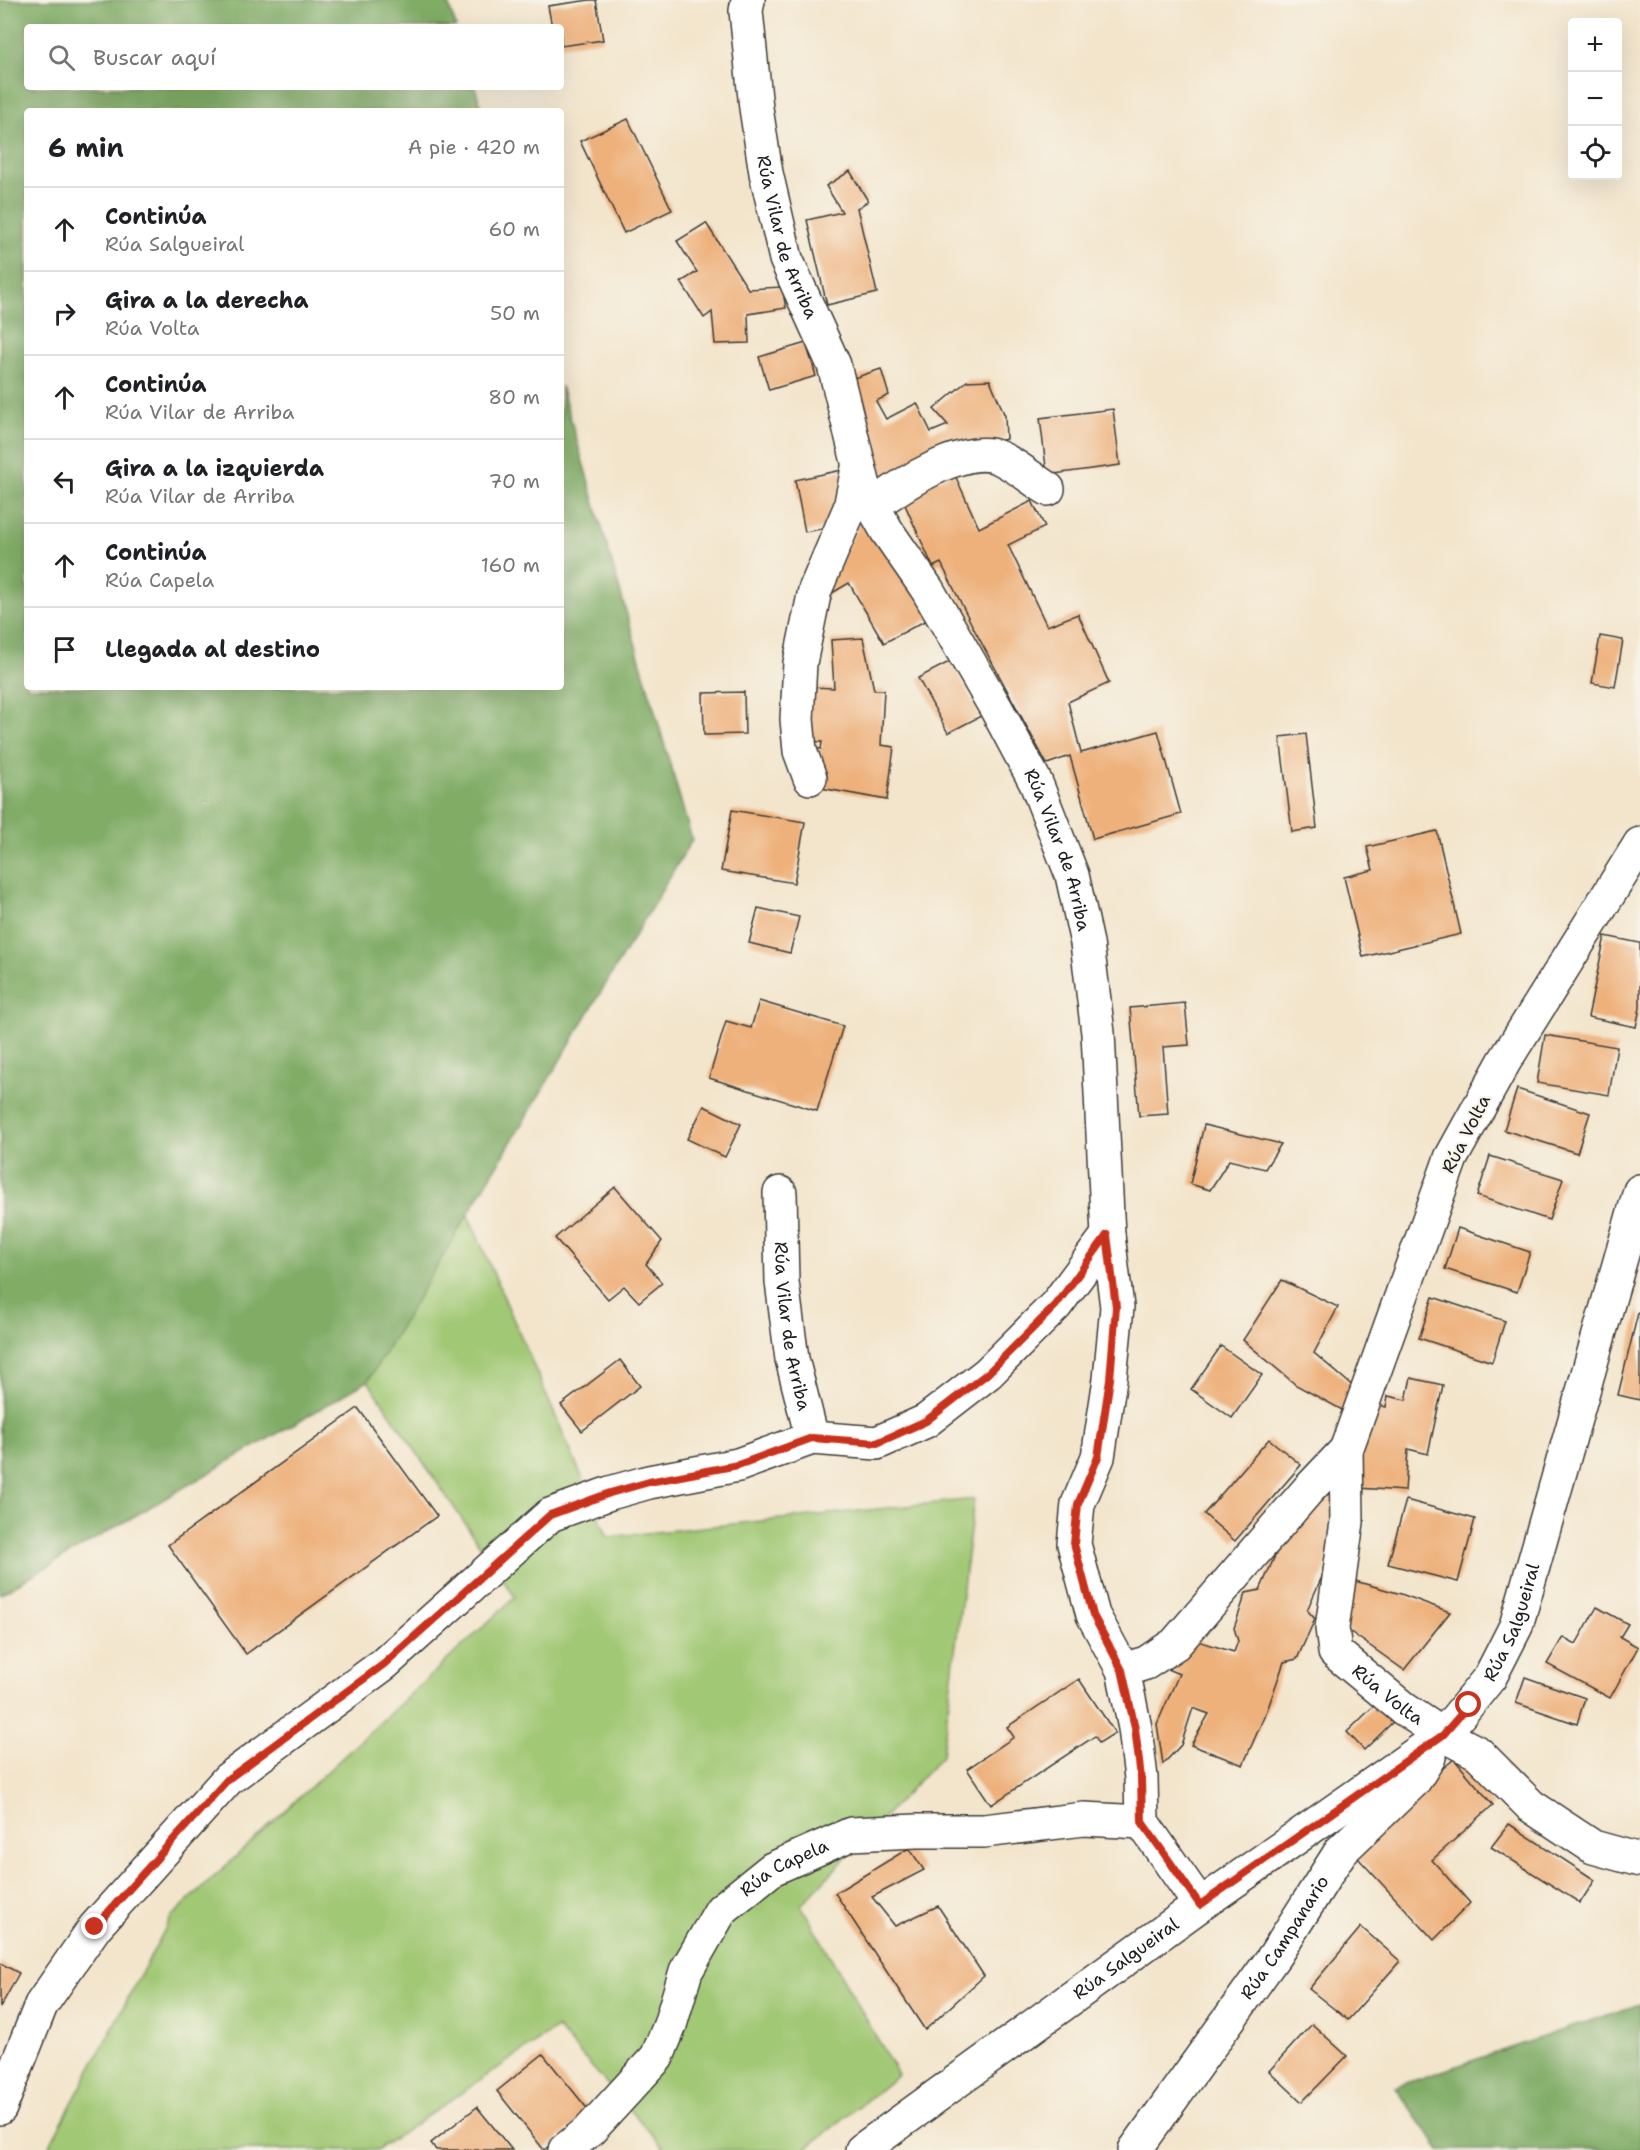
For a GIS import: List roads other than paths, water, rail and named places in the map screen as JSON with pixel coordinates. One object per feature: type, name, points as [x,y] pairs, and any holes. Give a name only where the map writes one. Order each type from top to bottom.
[{"type":"street","name":"Rúa Vilar de Arriba","points":[[747,0],[746,11],[756,108],[771,195],[786,260],[834,365],[866,494],[887,531],[927,590],[1003,720],[1036,783],[1072,875],[1087,943],[1098,1033],[1107,1235],[1116,1307],[1110,1379],[1098,1457],[1078,1504],[1074,1544],[1093,1615],[1122,1670]]},
{"type":"street","points":[[873,506],[889,494],[929,472],[957,459],[982,455],[999,457],[1048,489]]},
{"type":"street","name":"Rúa Vilar de Arriba","points":[[810,778],[801,751],[797,719],[800,663],[815,590],[850,508],[858,467]]},
{"type":"street","name":"Rúa Volta","points":[[1640,844],[1504,1062],[1451,1158],[1346,1450],[1347,1522],[1332,1628],[1335,1652],[1404,1709],[1443,1735],[1478,1753],[1531,1806],[1593,1847],[1640,1860]]},
{"type":"street","name":"Rúa Salgueiral","points":[[862,2150],[1200,1905],[1443,1735],[1490,1677],[1516,1626],[1640,1191]]},
{"type":"street","name":"Rúa Vilar de Arriba","points":[[780,1193],[782,1282],[792,1359],[812,1438]]},
{"type":"street","points":[[0,2108],[40,2006],[95,1927],[228,1779],[384,1664],[550,1515],[610,1493],[649,1482],[738,1465],[812,1438],[877,1443],[926,1421],[988,1373],[1056,1305],[1107,1235]]},
{"type":"street","name":"Rúa Volta","points":[[1122,1670],[1146,1663],[1175,1644],[1308,1490],[1346,1450]]},
{"type":"street","points":[[1122,1670],[1135,1728],[1140,1768],[1142,1822],[1200,1905]]},
{"type":"street","name":"Rúa Campanario","points":[[1135,2150],[1275,1955],[1341,1851],[1414,1781],[1443,1735]]},
{"type":"street","name":"Rúa Capela","points":[[565,2150],[590,2130],[657,2057],[670,2025],[686,1971],[721,1910],[772,1869],[851,1834],[984,1831],[1084,1819],[1142,1822]]}]
